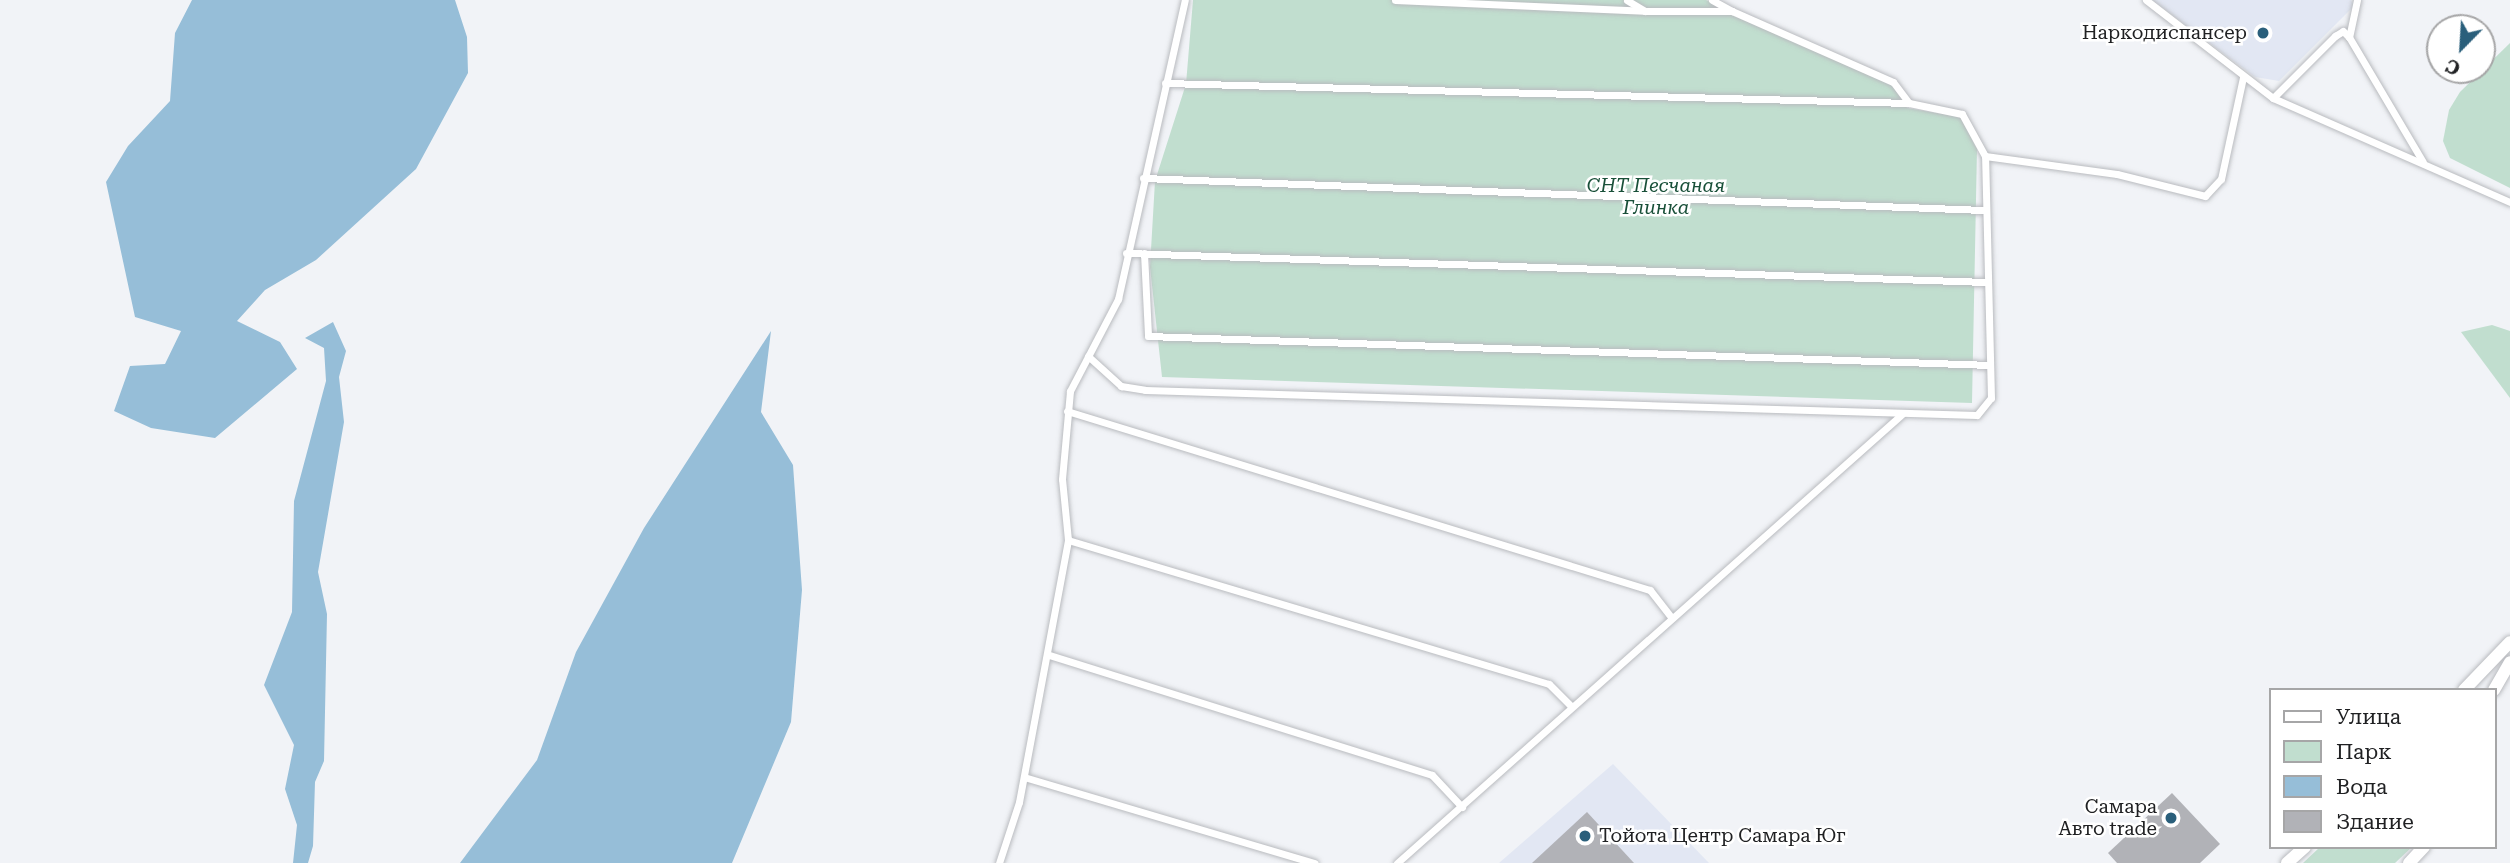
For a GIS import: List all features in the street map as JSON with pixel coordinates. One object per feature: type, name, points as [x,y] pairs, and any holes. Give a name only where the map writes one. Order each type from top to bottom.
[{"type":"main road","points":[[2466,688],[2510,642]]},
{"type":"main road","points":[[2495,688],[2510,662]]},
{"type":"main road","points":[[2287,863],[2303,849]]},
{"type":"main road","points":[[2409,863],[2422,849]]},
{"type":"street","points":[[1395,0],[1645,11],[1732,11]]},
{"type":"street","points":[[1627,0],[1645,11]]},
{"type":"street","points":[[1712,0],[1893,82],[1909,103]]},
{"type":"street","points":[[2146,0],[2273,98],[2510,202]]},
{"type":"street","points":[[2349,37],[2357,0]]},
{"type":"street","points":[[999,863],[1024,777],[1049,655],[1068,540],[1062,479],[1070,391],[1111,318],[1182,2]]},
{"type":"street","points":[[2273,98],[2343,31],[2423,163]]},
{"type":"street","points":[[1985,156],[2117,174],[2205,196],[2221,179],[2243,77]]},
{"type":"street","points":[[1088,356],[1121,386],[1145,390],[1977,415],[1991,398],[1986,282],[1985,156],[1962,114],[1909,103],[1165,83]]},
{"type":"street","points":[[1143,178],[1985,210]]},
{"type":"street","points":[[1126,253],[1986,282]]},
{"type":"street","points":[[1144,253],[1148,336],[1990,365]]},
{"type":"street","points":[[1067,411],[1650,590],[1671,617]]},
{"type":"street","points":[[1397,863],[1462,807],[1570,705],[1902,414]]},
{"type":"street","points":[[1068,540],[1549,684],[1570,705]]},
{"type":"street","points":[[1049,655],[1432,775],[1462,807]]},
{"type":"street","points":[[1024,777],[1315,863]]},
{"type":"shaded area","name":"Наркодиспансер","points":[[2152,0],[2351,0],[2354,6],[2279,81],[2255,77]]},
{"type":"shaded area","points":[[1613,764],[1709,863],[1499,863]]},
{"type":"green space","name":"СНТ Песчаная Глинка","points":[[1193,0],[1706,0],[1892,85],[1907,108],[1960,117],[1977,149],[1972,403],[1162,377],[1150,267],[1155,181],[1186,84]]},
{"type":"green space","points":[[2510,43],[2510,188],[2450,158],[2443,141],[2449,110],[2460,92],[2468,84],[2496,84],[2496,57]]},
{"type":"green space","points":[[2492,325],[2510,331],[2510,398],[2461,332]]},
{"type":"green space","points":[[2318,849],[2410,849],[2395,863],[2303,863]]},
{"type":"water","points":[[192,0],[455,0],[467,37],[468,73],[416,169],[316,260],[265,290],[237,321],[280,342],[297,369],[215,438],[151,428],[114,411],[130,366],[165,364],[181,331],[135,317],[106,182],[128,146],[170,101],[175,33]]},
{"type":"water","points":[[333,322],[346,351],[339,377],[344,422],[318,572],[327,614],[324,761],[315,782],[313,846],[308,863],[293,863],[297,825],[285,789],[294,745],[264,685],[292,612],[294,501],[326,381],[324,348],[305,338]]},
{"type":"water","points":[[771,331],[761,412],[793,465],[802,590],[791,722],[732,863],[460,863],[537,760],[576,652],[644,528]]},
{"type":"building","name":"Самара Авто trade","points":[[2172,793],[2220,844],[2200,863],[2117,863],[2108,853]]},
{"type":"building","name":"Тойота Центр Самара Юг","points":[[1587,812],[1634,863],[1532,863]]},
{"type":"place","name":"Наркодиспансер","points":[[2263,33]]},
{"type":"place","name":"Самара Авто trade","points":[[2171,818]]},
{"type":"place","name":"Тойота Центр Самара Юг","points":[[1585,836]]}]
